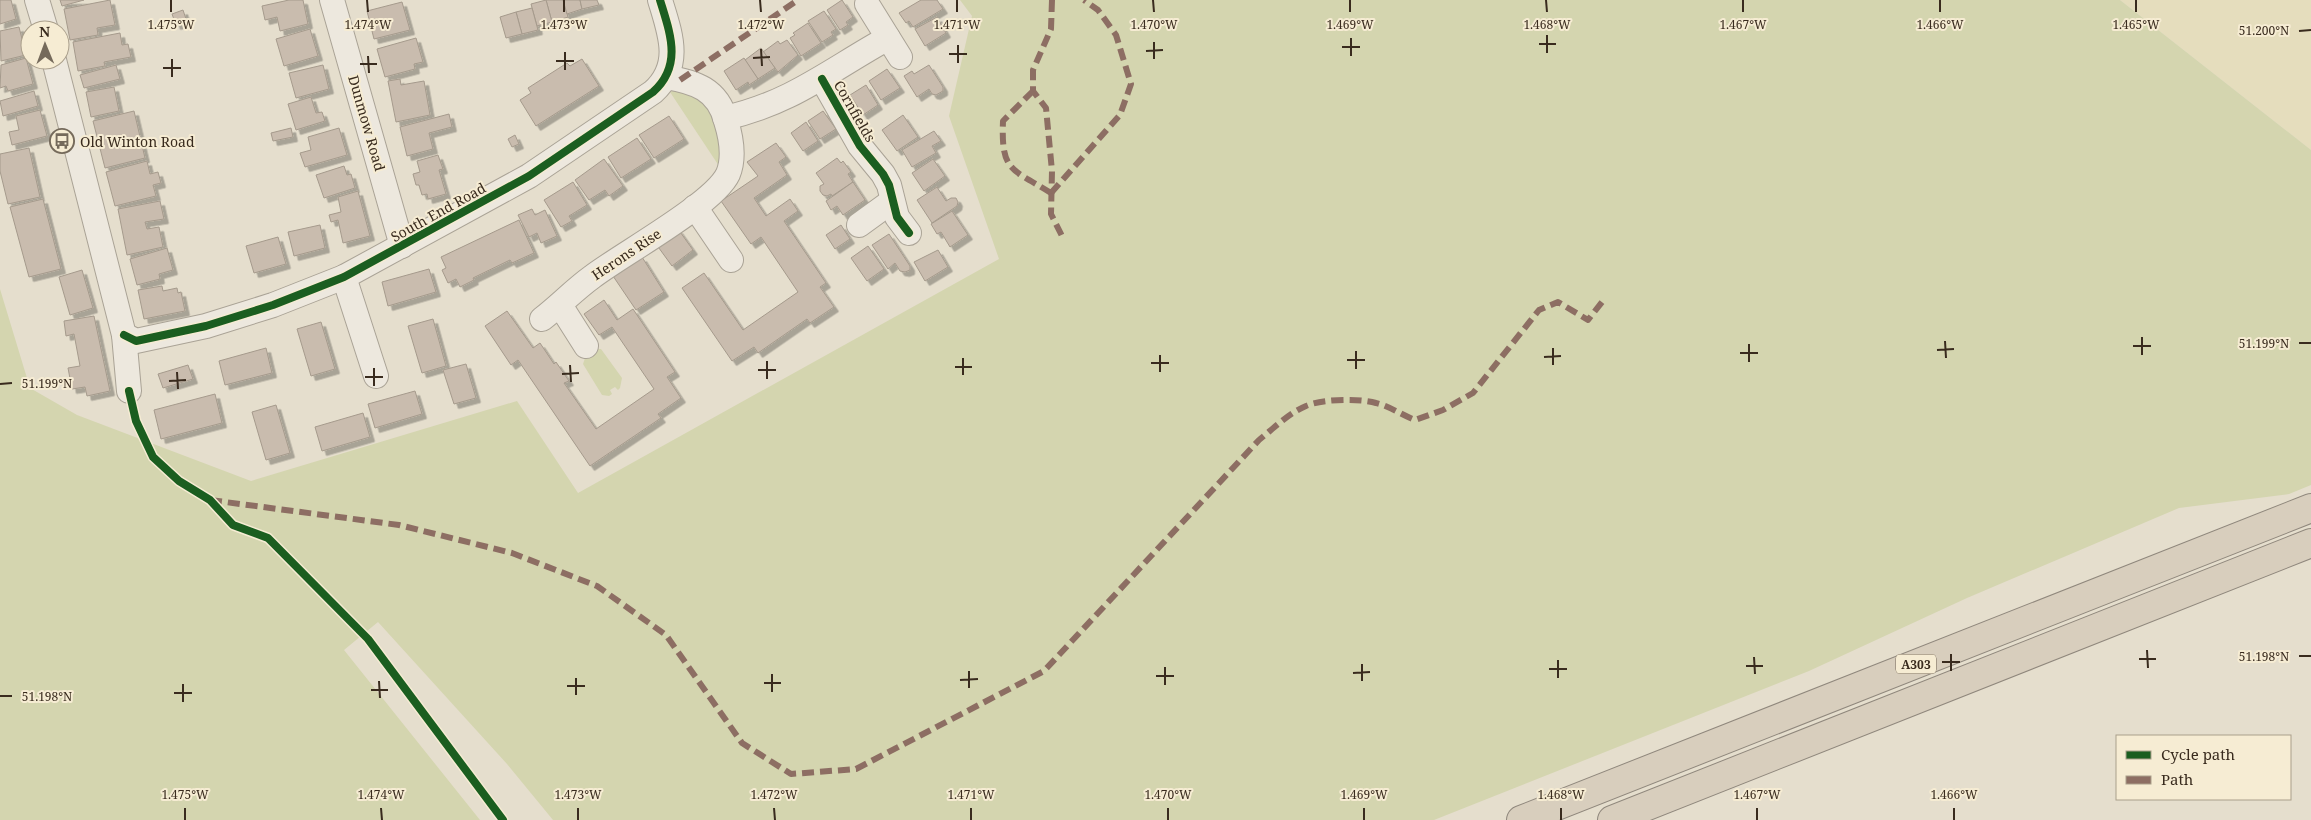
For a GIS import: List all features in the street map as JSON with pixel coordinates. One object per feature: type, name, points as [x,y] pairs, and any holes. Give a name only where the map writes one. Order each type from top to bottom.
[{"type":"highway","name":"A303","points":[[1521,820],[2311,508]]},
{"type":"highway","name":"A303","points":[[1612,820],[2311,543]]},
{"type":"street","points":[[37,0],[43,20]]},
{"type":"street","name":"Dunmow Road","points":[[332,0],[402,246]]},
{"type":"street","points":[[660,0],[671,36],[670,68],[666,77]]},
{"type":"street","name":"Cornfields","points":[[726,118],[747,113],[780,101],[822,79],[894,48],[867,4]]},
{"type":"street","points":[[57,70],[124,335],[129,391]]},
{"type":"street","name":"South End Road","points":[[124,335],[136,342],[198,328],[281,302],[344,276],[529,176],[653,92],[666,77]]},
{"type":"street","name":"Herons Rise","points":[[586,346],[551,312],[590,278],[695,207],[714,192],[728,173],[732,154],[726,118],[710,93],[701,86],[666,77]]},
{"type":"street","name":"Cornfields","points":[[822,79],[860,146],[883,174],[889,185],[897,217],[908,233]]},
{"type":"street","points":[[859,225],[892,201]]},
{"type":"street","points":[[695,207],[731,260]]},
{"type":"street","points":[[344,276],[376,376]]},
{"type":"shaded area","points":[[2120,0],[2311,0],[2311,150]]},
{"type":"green space","points":[[960,0],[2120,0],[2311,150],[2311,485],[2289,494],[2179,508],[1967,598],[1809,671],[1434,820],[553,820],[507,764],[378,622],[344,650],[480,820],[0,820],[0,289],[30,388],[77,415],[251,481],[517,401],[578,493],[999,259],[949,116],[972,16]]},
{"type":"green space","points":[[675,90],[695,96],[715,118],[720,135],[721,169],[670,92]]},
{"type":"green space","points":[[595,349],[601,349],[622,378],[620,388],[618,390],[615,387],[610,390],[612,394],[609,396],[602,395],[583,364],[586,355]]},
{"type":"building","points":[[0,0],[11,0],[16,19],[0,24]]},
{"type":"building","points":[[60,0],[84,0],[62,6]]},
{"type":"building","points":[[110,0],[115,25],[97,28],[98,35],[70,40],[70,20],[66,20],[64,9]]},
{"type":"building","points":[[289,0],[303,0],[308,24],[280,31],[277,17],[265,20],[262,6]]},
{"type":"building","points":[[546,0],[563,0],[568,17],[552,22]]},
{"type":"building","points":[[546,0],[552,22],[537,26],[531,4]]},
{"type":"building","points":[[563,0],[580,0],[582,9],[567,14]]},
{"type":"building","points":[[580,0],[597,0],[599,5],[582,9]]},
{"type":"building","points":[[842,0],[853,17],[846,22],[848,25],[840,30],[827,10]]},
{"type":"building","points":[[921,0],[937,0],[943,9],[913,27],[909,21],[906,23],[899,13]]},
{"type":"building","points":[[402,2],[410,30],[374,39],[367,11]]},
{"type":"building","points":[[532,8],[538,30],[522,34],[516,12]]},
{"type":"building","points":[[183,10],[187,22],[176,25],[172,14]]},
{"type":"building","points":[[824,11],[836,29],[831,32],[833,35],[822,42],[808,21]]},
{"type":"building","points":[[516,12],[522,34],[506,38],[500,17]]},
{"type":"building","points":[[937,17],[946,33],[925,46],[915,29]]},
{"type":"building","points":[[808,23],[821,43],[801,56],[790,38],[795,35],[793,33]]},
{"type":"building","points":[[19,27],[20,56],[1,61],[0,31]]},
{"type":"building","points":[[310,29],[318,56],[284,66],[276,39]]},
{"type":"building","points":[[120,33],[122,45],[128,44],[131,57],[104,62],[105,66],[78,71],[73,42]]},
{"type":"building","points":[[416,38],[423,62],[414,64],[415,69],[385,77],[377,49]]},
{"type":"building","points":[[787,40],[798,55],[778,72],[763,52],[778,41],[780,44]]},
{"type":"building","points":[[761,48],[775,68],[758,79],[745,60]]},
{"type":"building","points":[[744,58],[758,79],[749,85],[748,82],[736,90],[724,71]]},
{"type":"building","points":[[582,59],[599,86],[536,126],[520,100],[531,93],[528,88],[567,63],[570,66]]},
{"type":"building","points":[[20,60],[20,70],[29,70],[33,84],[8,91],[6,86],[0,88],[1,65]]},
{"type":"building","points":[[116,65],[120,79],[84,88],[80,75]]},
{"type":"building","points":[[323,65],[329,89],[296,98],[289,73]]},
{"type":"building","points":[[929,65],[943,87],[943,91],[936,95],[932,94],[929,89],[917,97],[904,76],[912,71],[914,74]]},
{"type":"building","points":[[887,69],[900,88],[881,100],[869,81]]},
{"type":"building","points":[[400,79],[401,85],[424,81],[430,115],[396,122],[388,81]]},
{"type":"building","points":[[866,85],[878,105],[863,115],[850,95]]},
{"type":"building","points":[[114,87],[119,111],[91,117],[86,92]]},
{"type":"building","points":[[34,91],[38,106],[3,116],[0,101]]},
{"type":"building","points":[[311,97],[316,113],[322,112],[325,121],[296,130],[288,104]]},
{"type":"building","points":[[40,110],[47,136],[12,145],[9,132],[19,130],[16,116]]},
{"type":"building","points":[[134,111],[145,158],[105,168],[93,121]]},
{"type":"building","points":[[823,111],[836,129],[820,139],[808,121]]},
{"type":"building","points":[[449,114],[452,127],[429,133],[433,149],[407,156],[400,127]]},
{"type":"building","points":[[903,115],[918,137],[897,151],[882,130]]},
{"type":"building","points":[[669,116],[684,139],[654,158],[639,135]]},
{"type":"building","points":[[806,122],[818,141],[803,151],[791,133]]},
{"type":"building","points":[[291,128],[293,137],[273,141],[271,133]]},
{"type":"building","points":[[339,128],[347,155],[305,167],[300,153],[311,150],[308,137]]},
{"type":"building","points":[[934,131],[941,141],[932,146],[936,153],[912,167],[902,150]]},
{"type":"building","points":[[515,135],[519,144],[512,147],[508,139]]},
{"type":"building","points":[[637,138],[651,159],[621,178],[608,157]]},
{"type":"building","points":[[776,143],[786,157],[779,162],[787,175],[754,198],[766,216],[790,199],[798,211],[784,221],[826,283],[820,287],[834,307],[810,323],[807,319],[758,353],[754,347],[732,361],[682,288],[704,273],[743,330],[798,292],[761,237],[751,244],[721,201],[758,176],[747,162]]},
{"type":"building","points":[[29,148],[40,197],[8,204],[0,171],[0,154]]},
{"type":"building","points":[[438,155],[443,169],[439,170],[446,194],[428,199],[427,194],[422,195],[419,185],[416,185],[413,174],[420,172],[417,161]]},
{"type":"building","points":[[837,158],[841,163],[843,161],[851,172],[848,174],[853,182],[832,196],[831,194],[823,195],[820,191],[820,186],[824,184],[816,173]]},
{"type":"building","points":[[604,159],[623,186],[609,196],[605,190],[589,200],[575,180]]},
{"type":"building","points":[[933,159],[945,176],[924,191],[912,173]]},
{"type":"building","points":[[147,161],[150,174],[158,172],[161,183],[153,185],[156,196],[115,206],[106,172]]},
{"type":"building","points":[[344,166],[347,175],[351,174],[355,188],[324,198],[316,175]]},
{"type":"building","points":[[573,182],[587,205],[569,216],[572,221],[561,227],[544,200]]},
{"type":"building","points":[[853,182],[865,200],[843,215],[837,206],[831,210],[826,201]]},
{"type":"building","points":[[937,187],[946,201],[956,198],[958,202],[957,206],[932,223],[917,200]]},
{"type":"building","points":[[358,191],[370,236],[343,243],[338,220],[331,222],[329,215],[341,212],[338,197]]},
{"type":"building","points":[[43,199],[61,269],[29,277],[10,207]]},
{"type":"building","points":[[160,201],[164,219],[145,222],[147,229],[159,227],[163,247],[127,255],[118,209]]},
{"type":"building","points":[[532,209],[535,215],[545,210],[557,236],[541,243],[537,233],[529,237],[518,215]]},
{"type":"building","points":[[952,211],[968,235],[950,247],[941,232],[937,234],[931,224]]},
{"type":"building","points":[[519,220],[534,253],[512,263],[510,260],[473,278],[474,280],[460,287],[456,279],[448,283],[442,270],[446,268],[441,257]]},
{"type":"building","points":[[320,225],[325,248],[294,256],[288,232]]},
{"type":"building","points":[[841,225],[850,239],[835,249],[826,235]]},
{"type":"building","points":[[678,229],[693,250],[672,266],[656,244]]},
{"type":"building","points":[[889,234],[910,266],[910,270],[900,271],[895,263],[888,269],[872,245]]},
{"type":"building","points":[[278,237],[286,264],[254,273],[246,246]]},
{"type":"building","points":[[868,246],[884,269],[867,281],[851,258]]},
{"type":"building","points":[[167,248],[173,270],[159,274],[160,279],[137,285],[130,259]]},
{"type":"building","points":[[938,250],[948,267],[925,281],[914,262]]},
{"type":"building","points":[[642,257],[664,292],[636,310],[613,276]]},
{"type":"building","points":[[429,269],[436,292],[388,306],[382,282]]},
{"type":"building","points":[[82,270],[93,308],[70,315],[59,277]]},
{"type":"building","points":[[162,286],[163,291],[177,288],[178,293],[181,292],[185,311],[144,319],[138,290]]},
{"type":"building","points":[[604,300],[617,320],[633,309],[675,372],[667,377],[681,398],[658,414],[661,418],[590,466],[518,360],[511,365],[485,326],[507,311],[533,348],[540,343],[554,364],[556,362],[569,381],[564,383],[596,429],[654,389],[612,327],[599,335],[584,314]]},
{"type":"building","points":[[94,316],[110,391],[87,396],[85,387],[72,389],[68,368],[80,366],[74,334],[66,336],[64,321]]},
{"type":"building","points":[[433,319],[446,366],[422,373],[408,326]]},
{"type":"building","points":[[321,322],[335,369],[311,376],[297,329]]},
{"type":"building","points":[[266,348],[272,373],[225,385],[219,361]]},
{"type":"building","points":[[466,364],[476,398],[454,404],[443,370]]},
{"type":"building","points":[[188,365],[193,379],[163,388],[158,374]]},
{"type":"building","points":[[415,391],[422,414],[375,428],[368,404]]},
{"type":"building","points":[[215,394],[222,423],[161,439],[154,410]]},
{"type":"building","points":[[276,405],[290,453],[266,460],[252,412]]},
{"type":"building","points":[[363,413],[370,437],[322,451],[315,427]]},
{"type":"marked path","points":[[680,80],[798,0]]},
{"type":"marked path","points":[[1052,0],[1051,29],[1033,70],[1033,91],[1046,108],[1052,171],[1051,214],[1063,238]]},
{"type":"marked path","points":[[1051,193],[1120,115],[1131,84],[1116,35],[1098,10],[1084,0]]},
{"type":"marked path","points":[[1033,91],[1003,121],[1004,150],[1011,167],[1051,193]]},
{"type":"marked path","points":[[210,500],[399,525],[512,553],[597,586],[666,635],[742,743],[791,774],[856,769],[1044,671],[1259,440],[1294,413],[1313,404],[1341,400],[1369,401],[1386,406],[1415,420],[1443,410],[1473,393],[1539,310],[1558,302],[1588,320],[1602,302]]},
{"type":"cycle path","points":[[124,335],[136,341],[206,326],[273,305],[344,277],[529,176],[653,92],[662,82],[668,71],[672,48],[660,0]]},
{"type":"cycle path","points":[[822,79],[860,146],[883,174],[889,185],[897,217],[909,233]]},
{"type":"cycle path","points":[[129,391],[136,421],[153,457],[179,481],[210,500],[233,525],[268,538],[368,639],[503,820]]},
{"type":"place","name":"Old Winton Road","points":[[62,141]]}]
